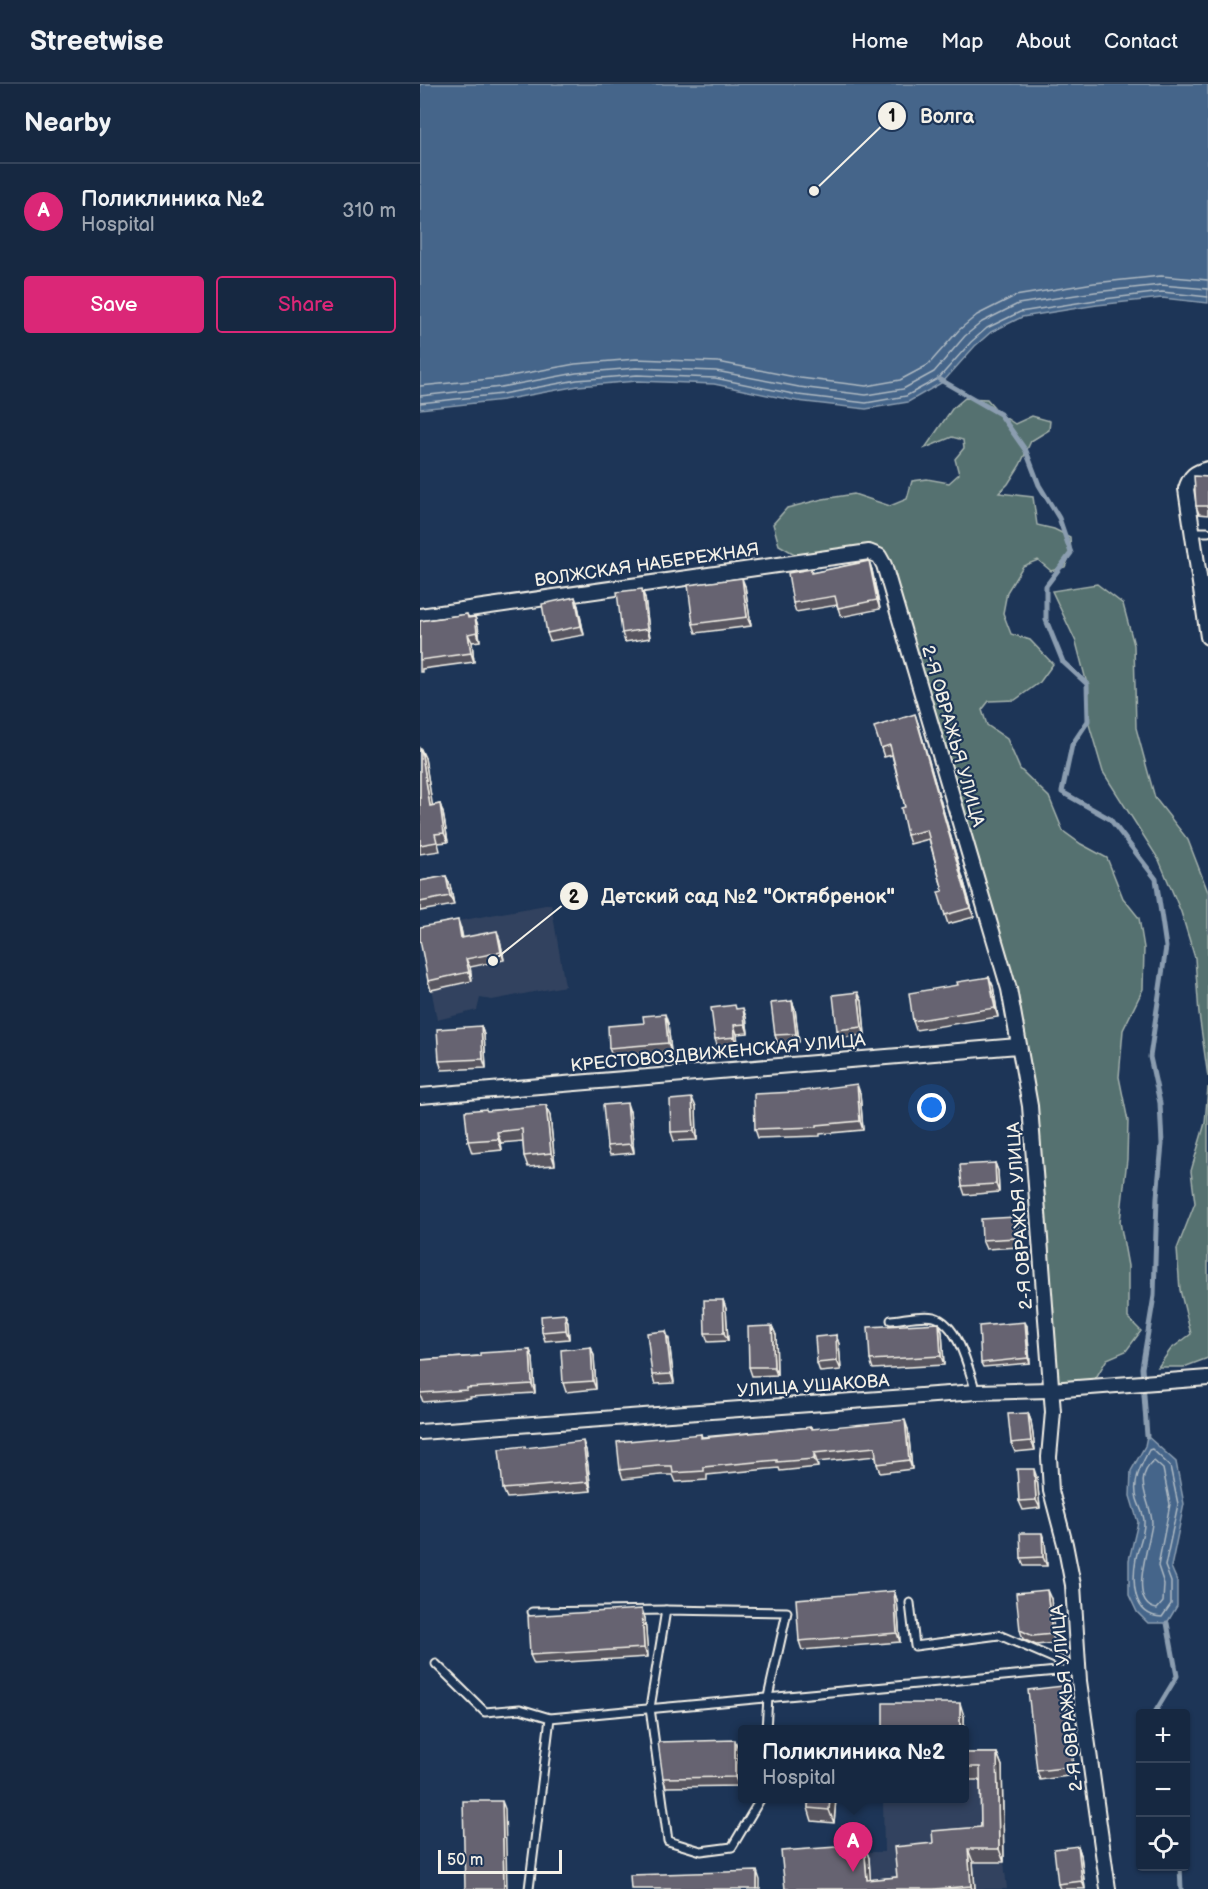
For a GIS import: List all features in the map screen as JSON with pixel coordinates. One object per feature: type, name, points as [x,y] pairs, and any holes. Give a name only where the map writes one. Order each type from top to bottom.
[{"type":"street","points":[[1208,469],[1198,471],[1190,477],[1186,489],[1208,637]]},
{"type":"street","name":"ВОЛЖСКАЯ НАБЕРЕЖНАЯ","points":[[420,616],[869,552],[879,556]]},
{"type":"street","name":"2-Я ОВРАЖЬЯ УЛИЦА","points":[[879,556],[888,577],[1009,988],[1030,1106],[1053,1412],[1049,1457],[1051,1491],[1073,1585],[1078,1669],[1108,1889]]},
{"type":"street","name":"КРЕСТОВОЗДВИЖЕНСКАЯ УЛИЦА","points":[[420,1096],[1018,1046]]},
{"type":"street","name":"УЛИЦА УШАКОВА","points":[[420,1432],[976,1392],[1051,1390],[1208,1378]]},
{"type":"lane","points":[[1192,532],[1208,532]]},
{"type":"lane","points":[[891,1320],[934,1317],[944,1323],[953,1332],[961,1349],[976,1392]]},
{"type":"lane","points":[[910,1603],[915,1646],[999,1635],[1078,1669]]},
{"type":"lane","points":[[666,1610],[650,1708],[668,1840],[701,1851],[732,1847],[758,1803]]},
{"type":"lane","points":[[532,1612],[666,1610],[787,1612],[768,1697],[766,1725]]},
{"type":"lane","points":[[436,1664],[485,1712],[520,1709],[550,1718],[1078,1669]]},
{"type":"lane","points":[[529,1889],[550,1718]]},
{"type":"shaded area","points":[[551,904],[565,986],[492,1000],[480,998],[477,1010],[437,1020],[420,928]]},
{"type":"shaded area","points":[[969,1765],[1002,1766],[1004,1862],[1007,1889],[871,1889],[869,1852],[884,1852],[883,1803],[969,1803]]},
{"type":"green space","points":[[965,398],[987,399],[1000,414],[1015,424],[1032,416],[1050,421],[1049,430],[1031,441],[1020,465],[1008,484],[999,493],[1033,497],[1037,525],[1054,529],[1070,537],[1071,553],[1065,567],[1051,571],[1038,560],[1023,566],[1007,592],[1003,613],[1011,634],[1030,640],[1053,664],[1040,682],[1015,700],[989,701],[982,710],[987,725],[1007,739],[1020,769],[1049,797],[1063,831],[1107,858],[1123,898],[1139,918],[1144,948],[1143,989],[1123,1030],[1119,1077],[1128,1121],[1127,1159],[1120,1222],[1128,1266],[1128,1318],[1141,1331],[1126,1351],[1107,1359],[1094,1381],[1055,1384],[1023,1046],[882,553],[803,559],[779,545],[773,524],[787,508],[823,499],[854,494],[890,506],[907,499],[912,481],[927,479],[949,483],[959,474],[955,459],[964,448],[963,440],[952,437],[925,448],[952,409]]},
{"type":"green space","points":[[1097,584],[1123,604],[1134,645],[1136,728],[1155,798],[1188,840],[1208,892],[1208,1077],[1199,1014],[1195,958],[1181,912],[1159,860],[1103,772],[1088,721],[1087,684],[1076,642],[1052,591]]},
{"type":"green space","points":[[1208,1087],[1208,1358],[1184,1367],[1158,1367],[1171,1349],[1191,1334],[1180,1290],[1177,1249],[1195,1203],[1191,1171],[1205,1123]]},
{"type":"water","points":[[420,84],[1208,84],[1208,303],[1162,298],[1097,305],[1022,317],[991,332],[975,346],[943,382],[908,402],[866,409],[797,401],[714,384],[637,381],[578,386],[503,400],[420,409]]},
{"type":"water","points":[[1147,1436],[1176,1462],[1184,1504],[1171,1567],[1177,1581],[1177,1606],[1167,1623],[1148,1623],[1137,1612],[1129,1595],[1129,1560],[1138,1522],[1130,1496],[1131,1471],[1145,1446]]},
{"type":"building","points":[[1194,476],[1208,477],[1208,506],[1196,506]]},
{"type":"building","points":[[869,561],[877,600],[838,608],[835,596],[793,603],[788,573],[811,569],[811,573]]},
{"type":"building","points":[[742,578],[747,617],[693,624],[688,585]]},
{"type":"building","points":[[642,589],[647,629],[622,633],[617,592]]},
{"type":"building","points":[[575,597],[581,626],[547,633],[542,604]]},
{"type":"building","points":[[467,614],[468,618],[475,617],[477,632],[468,634],[471,653],[420,660],[420,621]]},
{"type":"building","points":[[915,714],[970,908],[945,915],[938,892],[943,891],[927,830],[907,835],[901,808],[905,807],[890,745],[881,748],[874,727]]},
{"type":"building","points":[[420,749],[430,806],[440,804],[444,833],[435,834],[437,842],[420,845]]},
{"type":"building","points":[[446,876],[450,896],[420,902],[420,881]]},
{"type":"building","points":[[458,920],[461,938],[497,931],[501,952],[466,959],[469,972],[428,981],[420,940],[420,927]]},
{"type":"building","points":[[989,977],[995,1008],[913,1021],[909,993]]},
{"type":"building","points":[[858,992],[862,1027],[837,1030],[833,995]]},
{"type":"building","points":[[792,1001],[796,1034],[775,1035],[771,1003]]},
{"type":"building","points":[[735,1005],[736,1009],[743,1008],[745,1024],[734,1025],[735,1037],[715,1039],[711,1008]]},
{"type":"building","points":[[665,1014],[668,1043],[609,1048],[608,1026],[644,1023],[643,1016]]},
{"type":"building","points":[[481,1026],[483,1059],[439,1061],[437,1029]]},
{"type":"building","points":[[857,1084],[860,1121],[817,1125],[817,1127],[755,1129],[754,1094],[794,1092]]},
{"type":"building","points":[[692,1098],[694,1131],[671,1132],[670,1100]]},
{"type":"building","points":[[627,1103],[631,1144],[607,1146],[603,1105]]},
{"type":"building","points":[[546,1105],[551,1153],[524,1156],[522,1129],[497,1132],[498,1139],[468,1141],[465,1111]]},
{"type":"building","points":[[995,1163],[996,1184],[962,1186],[960,1165]]},
{"type":"building","points":[[1015,1217],[1017,1238],[982,1240],[981,1219]]},
{"type":"building","points":[[704,1300],[723,1300],[724,1333],[705,1333]]},
{"type":"building","points":[[565,1314],[566,1330],[542,1332],[541,1316]]},
{"type":"building","points":[[1025,1322],[1028,1358],[981,1363],[979,1326]]},
{"type":"building","points":[[939,1323],[941,1356],[870,1360],[868,1327]]},
{"type":"building","points":[[772,1326],[774,1367],[749,1367],[748,1327]]},
{"type":"building","points":[[666,1331],[671,1374],[652,1375],[647,1333]]},
{"type":"building","points":[[836,1335],[837,1361],[817,1363],[815,1337]]},
{"type":"building","points":[[591,1347],[593,1381],[563,1383],[561,1350]]},
{"type":"building","points":[[530,1350],[532,1384],[420,1393],[420,1360]]},
{"type":"building","points":[[1028,1413],[1031,1441],[1011,1443],[1008,1414]]},
{"type":"building","points":[[905,1420],[909,1460],[877,1464],[875,1447],[814,1453],[814,1459],[704,1467],[704,1471],[673,1473],[672,1466],[620,1470],[617,1442],[701,1434],[701,1438]]},
{"type":"building","points":[[583,1441],[588,1482],[503,1489],[499,1449]]},
{"type":"building","points":[[1017,1469],[1034,1469],[1036,1500],[1019,1501]]},
{"type":"building","points":[[1020,1533],[1042,1533],[1043,1557],[1021,1558]]},
{"type":"building","points":[[1047,1590],[1052,1634],[1033,1636],[1020,1630],[1016,1593]]},
{"type":"building","points":[[894,1591],[897,1633],[799,1641],[796,1599]]},
{"type":"building","points":[[642,1609],[644,1648],[530,1655],[528,1616]]},
{"type":"building","points":[[1063,1686],[1072,1767],[1037,1771],[1028,1690]]},
{"type":"building","points":[[883,1703],[960,1703],[960,1725],[883,1725]]},
{"type":"building","points":[[735,1740],[735,1777],[663,1778],[658,1742]]},
{"type":"building","points":[[969,1753],[997,1753],[999,1849],[968,1849],[971,1886],[934,1889],[785,1889],[781,1851],[864,1845],[867,1880],[897,1877],[894,1847],[933,1843],[932,1831],[981,1827],[980,1767],[969,1767]]},
{"type":"building","points":[[463,1801],[502,1801],[504,1889],[465,1889]]},
{"type":"building","points":[[808,1803],[830,1803],[829,1810],[808,1808]]},
{"type":"building","points":[[1078,1846],[1082,1881],[1058,1884],[1054,1849]]},
{"type":"building","points":[[757,1871],[757,1889],[631,1889],[630,1875]]},
{"type":"waterway","points":[[939,379],[1000,414],[1026,451],[1039,485],[1059,518],[1071,553],[1046,586],[1046,620],[1063,662],[1087,684],[1088,721],[1072,745],[1062,792],[1110,819],[1156,879],[1166,947],[1150,1057],[1160,1103],[1162,1144],[1157,1197],[1154,1296],[1142,1368],[1147,1436]]},
{"type":"waterway","points":[[1157,1709],[1177,1676],[1167,1623]]},
{"type":"waterway","points":[[1180,1871],[1181,1889]]},
{"type":"place","name":"Волга","points":[[814,191]]},
{"type":"place","name":"Детский сад №2 \"Октябренок\"","points":[[493,961]]},
{"type":"place","name":"Поликлиника №2","points":[[853,1872]]}]
